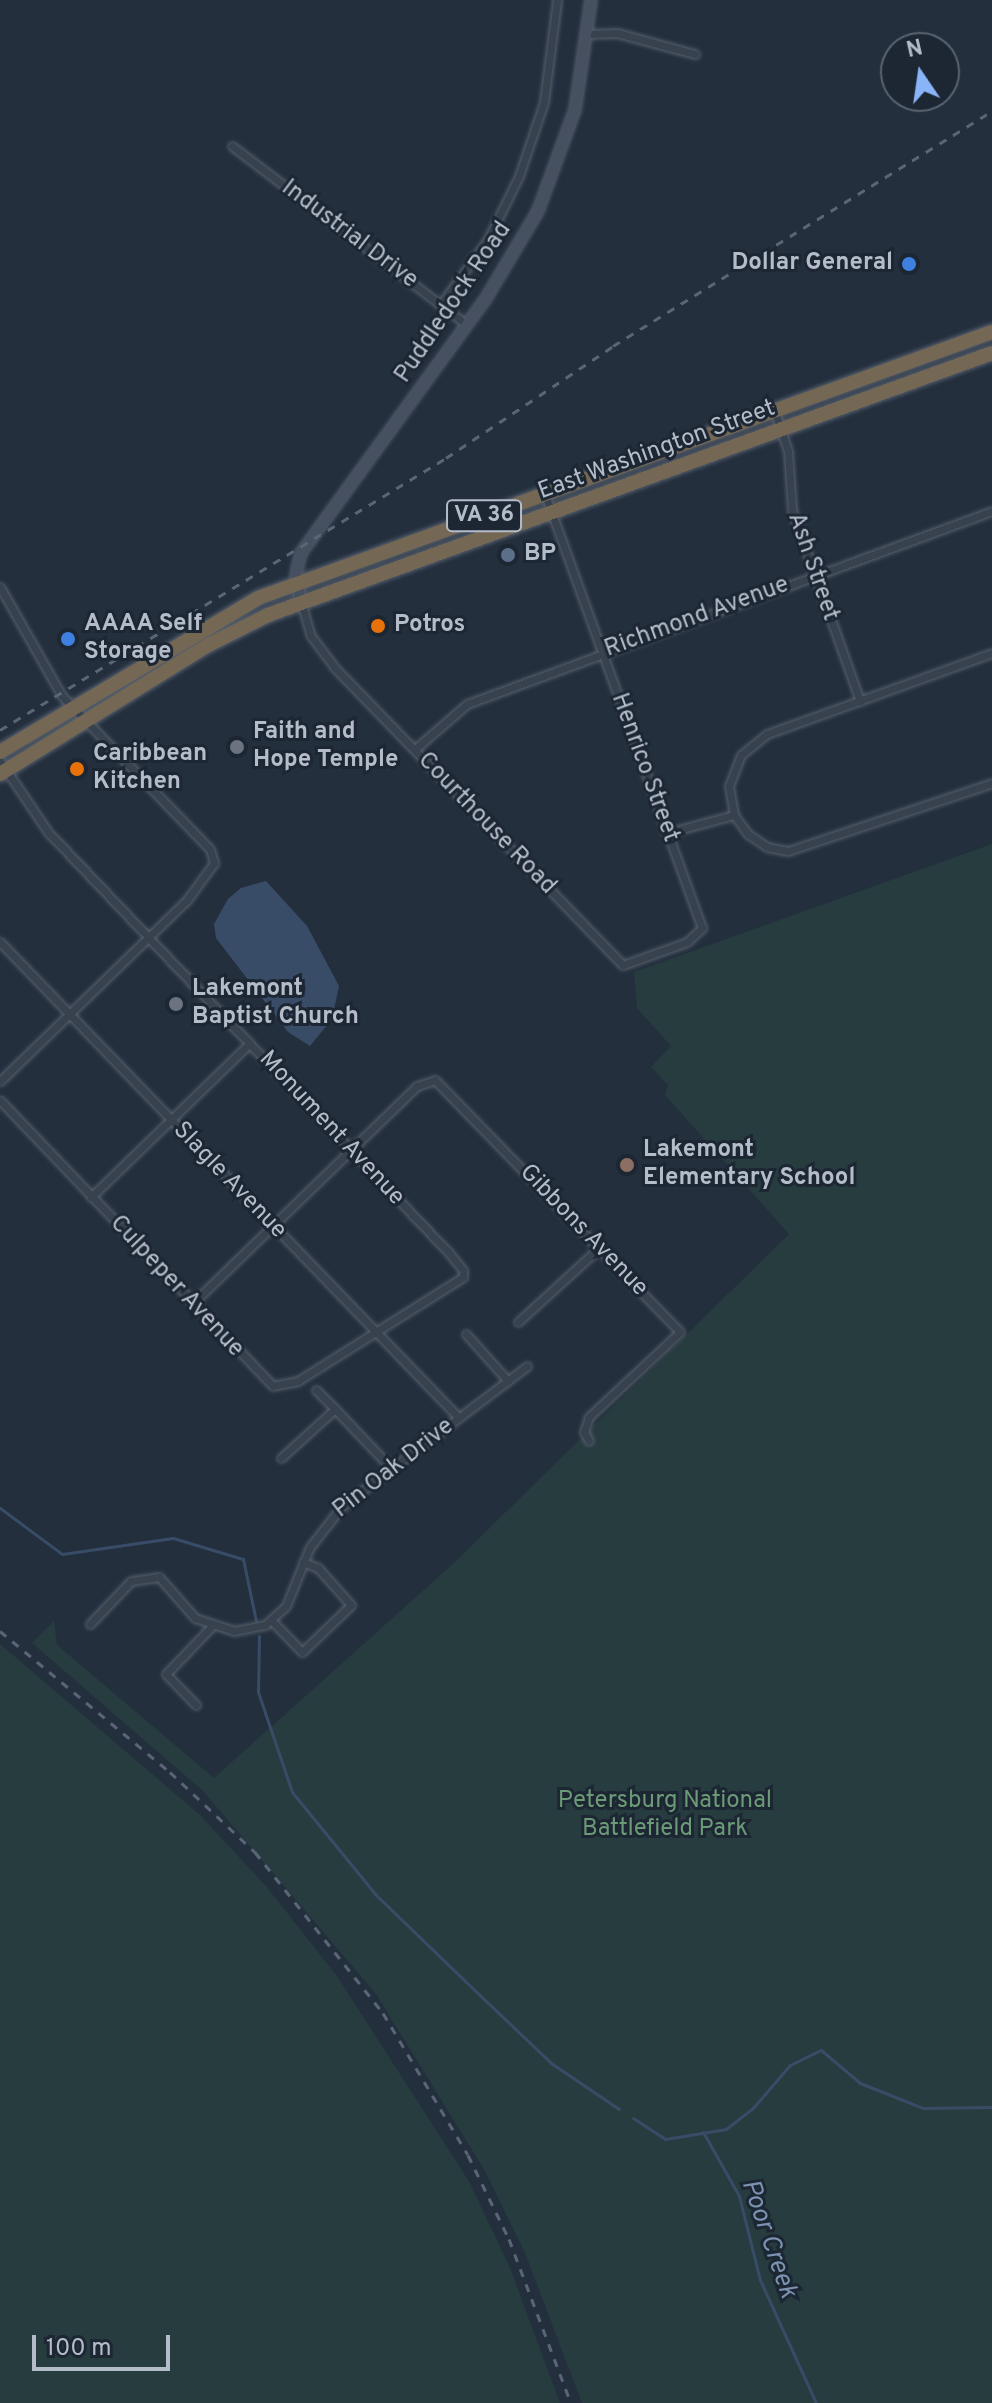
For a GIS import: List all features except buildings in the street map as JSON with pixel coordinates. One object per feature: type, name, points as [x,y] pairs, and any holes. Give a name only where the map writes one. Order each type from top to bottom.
[{"type":"highway","name":"East Washington Street","points":[[0,752],[230,611],[297,583],[992,332]]},
{"type":"highway","name":"East Washington Street","points":[[2,768],[232,632],[301,602],[992,353]]},
{"type":"main road","name":"Puddledock Road","points":[[301,602],[297,583],[298,562],[309,540],[467,325],[524,238],[552,178],[575,110],[589,34],[591,0]]},
{"type":"street","points":[[441,304],[488,239],[519,176],[544,102],[557,0]]},
{"type":"street","points":[[589,34],[617,33],[695,54]]},
{"type":"street","name":"Industrial Drive","points":[[232,146],[467,325]]},
{"type":"street","name":"Ash Street","points":[[775,412],[790,465],[792,510],[860,701]]},
{"type":"street","name":"Henrico Street","points":[[545,495],[702,932]]},
{"type":"street","name":"Richmond Avenue","points":[[415,749],[467,704],[992,511]]},
{"type":"street","points":[[0,587],[72,707],[210,849],[212,870],[149,938],[0,1081]]},
{"type":"street","name":"Courthouse Road","points":[[301,602],[318,647],[623,965],[702,932]]},
{"type":"street","points":[[992,653],[767,734],[749,746],[731,776],[734,815],[767,847],[800,850],[992,783]]},
{"type":"street","name":"Monument Avenue","points":[[2,768],[48,832],[352,1150],[464,1273],[375,1333]]},
{"type":"street","points":[[667,833],[734,815]]},
{"type":"street","name":"Slagle Avenue","points":[[0,942],[459,1418]]},
{"type":"street","points":[[91,1197],[250,1043]]},
{"type":"street","name":"Gibbons Avenue","points":[[352,1150],[430,1079],[486,1130],[680,1332],[589,1417],[584,1432],[589,1441]]},
{"type":"street","name":"Culpeper Avenue","points":[[0,1100],[194,1302],[252,1367],[279,1388],[375,1333]]},
{"type":"street","points":[[194,1302],[352,1150]]},
{"type":"street","points":[[518,1322],[600,1247]]},
{"type":"street","points":[[466,1334],[508,1381]]},
{"type":"street","name":"Pin Oak Drive","points":[[272,1621],[288,1602],[303,1562],[328,1521],[390,1467],[527,1366]]},
{"type":"street","points":[[316,1390],[390,1467]]},
{"type":"street","points":[[281,1458],[335,1409]]},
{"type":"street","points":[[90,1624],[131,1581],[159,1577],[182,1608],[213,1625],[245,1631],[272,1621],[302,1652],[351,1605],[318,1568],[303,1562]]},
{"type":"street","points":[[196,1705],[167,1678],[167,1670],[213,1625]]},
{"type":"green space","name":"Petersburg National Battlefield Park","points":[[992,844],[992,2403],[582,2403],[525,2253],[485,2171],[376,1994],[203,1791],[32,1643],[54,1621],[57,1645],[214,1778],[455,1562],[789,1234],[665,1095],[668,1085],[651,1067],[671,1046],[637,1008],[634,972]]},
{"type":"green space","points":[[0,1644],[199,1814],[266,1886],[337,1976],[470,2183],[510,2268],[560,2403],[0,2403]]},
{"type":"water","points":[[266,881],[307,926],[339,986],[332,1019],[310,1046],[288,1032],[216,938],[214,924],[228,899],[241,888]]},
{"type":"waterway","points":[[0,1508],[62,1554],[173,1538],[243,1559],[256,1621]]},
{"type":"waterway","points":[[259,1636],[258,1692],[292,1792],[376,1895],[551,2063],[619,2109]]},
{"type":"waterway","points":[[633,2118],[665,2139],[726,2129],[752,2109],[790,2065],[821,2050],[860,2083],[923,2108],[992,2107]]},
{"type":"waterway","name":"Poor Creek","points":[[703,2132],[739,2196],[760,2280],[816,2403]]},
{"type":"railway","points":[[0,730],[446,458],[613,346],[992,111]]},
{"type":"railway","points":[[0,1631],[170,1772],[255,1852],[383,2013],[468,2155],[509,2239],[571,2403]]},
{"type":"place","name":"Dollar General","points":[[909,264]]},
{"type":"place","name":"BP","points":[[508,555]]},
{"type":"place","name":"Potros","points":[[378,626]]},
{"type":"place","name":"AAAA Self Storage","points":[[68,639]]},
{"type":"place","name":"Faith and Hope Temple","points":[[237,747]]},
{"type":"place","name":"Caribbean Kitchen","points":[[77,769]]},
{"type":"place","name":"Lakemont Baptist Church","points":[[176,1004]]},
{"type":"place","name":"Lakemont Elementary School","points":[[627,1165]]}]
